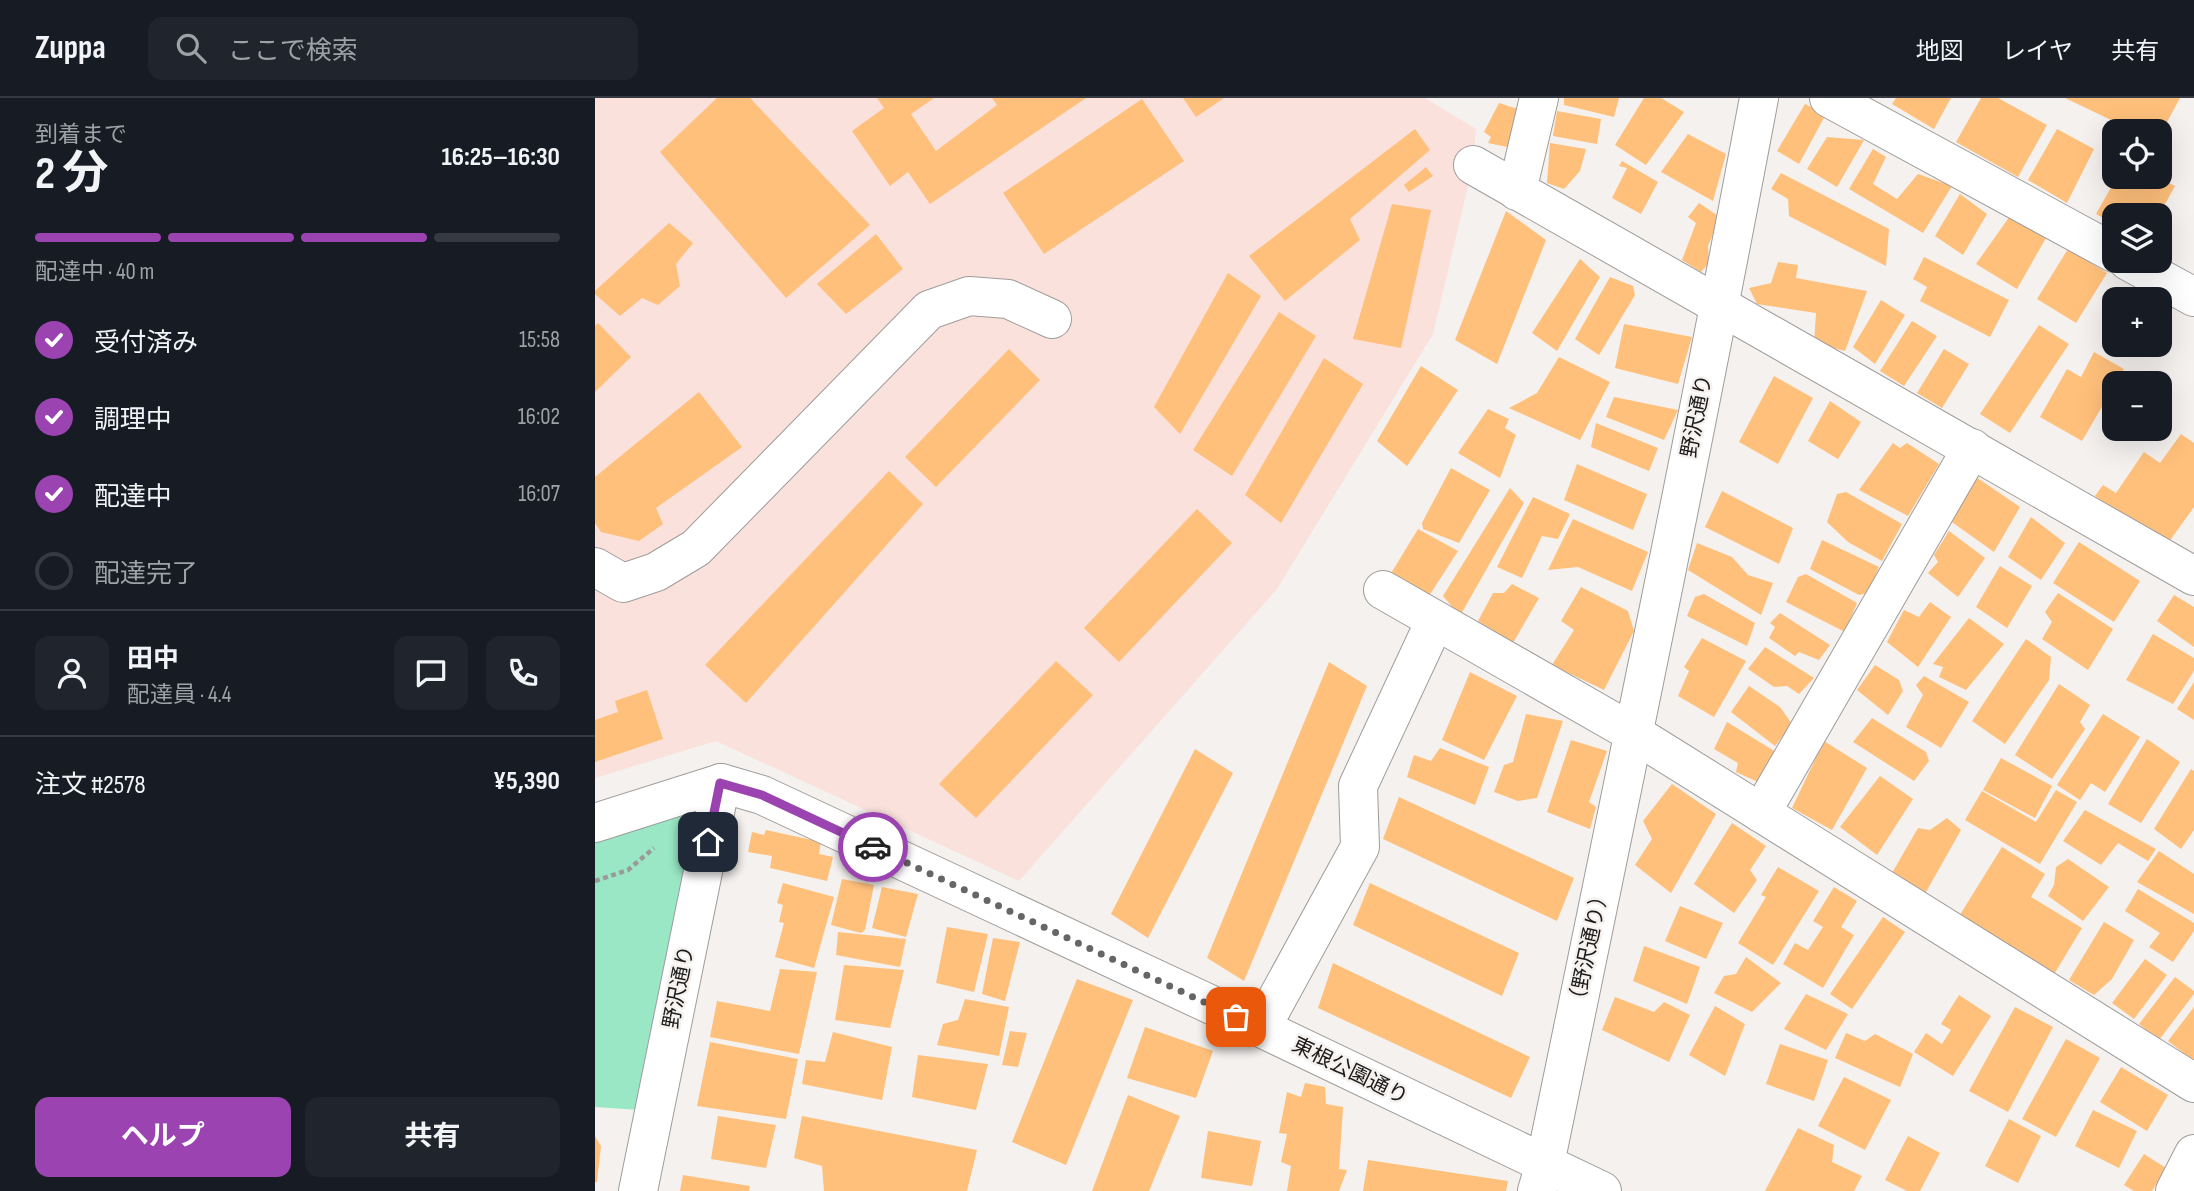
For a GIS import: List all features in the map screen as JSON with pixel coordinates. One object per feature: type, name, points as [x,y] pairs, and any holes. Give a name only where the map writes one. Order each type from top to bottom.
[{"type":"street","points":[[1517,191],[1539,98]]},
{"type":"street","name":"野沢通り","points":[[1633,733],[1759,98]]},
{"type":"street","points":[[1829,98],[2102,246]]},
{"type":"street","points":[[1473,165],[2194,576]]},
{"type":"street","points":[[2149,273],[2194,297]]},
{"type":"street","points":[[595,567],[623,583],[656,572],[696,548],[929,310],[969,296],[1008,299],[1052,319]]},
{"type":"street","points":[[1761,813],[1972,448]]},
{"type":"street","points":[[1383,590],[1633,733],[2194,1083]]},
{"type":"street","points":[[1261,1028],[1360,847],[1358,786],[1436,621]]},
{"type":"street","name":"（野沢通り）","points":[[1541,1177],[1633,733]]},
{"type":"street","points":[[595,823],[720,783]]},
{"type":"street","name":"野沢通り","points":[[638,1191],[720,783]]},
{"type":"street","name":"東根公園通り","points":[[720,783],[762,795],[1261,1028],[1541,1177],[1602,1191]]},
{"type":"street","points":[[2175,1191],[2194,1154]]},
{"type":"path","points":[[595,881],[628,870],[657,846]]},
{"type":"shaded area","points":[[595,98],[1425,98],[1476,129],[1473,165],[1433,334],[1277,589],[1019,881],[716,741],[595,778]]},
{"type":"green space","points":[[669,809],[692,822],[640,1110],[595,1107],[595,833]]},
{"type":"building","points":[[717,98],[750,98],[870,225],[786,298],[660,152]]},
{"type":"building","points":[[877,98],[934,98],[911,114],[936,151],[997,105],[992,98],[1086,98],[930,204],[908,172],[890,186],[852,131],[884,108]]},
{"type":"building","points":[[1183,98],[1224,98],[1196,117]]},
{"type":"building","points":[[1564,98],[1619,98],[1614,117],[1564,105]]},
{"type":"building","points":[[1644,98],[1661,98],[1684,112],[1646,165],[1615,145]]},
{"type":"building","points":[[1896,98],[1951,98],[1934,129],[1892,104]]},
{"type":"building","points":[[1981,98],[1998,98],[2047,125],[2018,177],[1956,142]]},
{"type":"building","points":[[2065,98],[2180,98],[2169,119],[2109,119]]},
{"type":"building","points":[[1142,99],[1184,161],[1044,254],[1003,193]]},
{"type":"building","points":[[1499,103],[1521,110],[1512,148],[1488,143],[1491,137],[1484,132]]},
{"type":"building","points":[[1805,104],[1826,114],[1799,164],[1777,151]]},
{"type":"building","points":[[1557,111],[1601,119],[1597,144],[1553,136]]},
{"type":"building","points":[[1415,129],[1430,150],[1350,219],[1360,240],[1285,301],[1249,256]]},
{"type":"building","points":[[2057,129],[2094,149],[2067,203],[2028,180]]},
{"type":"building","points":[[1688,134],[1726,154],[1713,201],[1661,172]]},
{"type":"building","points":[[1827,137],[1864,140],[1837,187],[1807,169]]},
{"type":"building","points":[[1550,143],[1586,149],[1580,171],[1564,189],[1547,183]]},
{"type":"building","points":[[1873,149],[1886,157],[1873,184],[1897,199],[1918,174],[1952,186],[1923,233],[1849,189]]},
{"type":"building","points":[[1622,161],[1658,182],[1641,214],[1612,198],[1627,168],[1619,166]]},
{"type":"building","points":[[1426,167],[1433,176],[1409,192],[1404,185]]},
{"type":"building","points":[[1781,173],[1889,229],[1886,266],[1789,216],[1788,199],[1771,189]]},
{"type":"building","points":[[2172,184],[2175,186],[2166,203],[2102,203],[2110,189],[2172,189]]},
{"type":"building","points":[[1960,194],[1987,214],[1963,255],[1935,236]]},
{"type":"building","points":[[1699,203],[1720,217],[1708,246],[1709,263],[1701,272],[1682,260],[1696,223],[1688,217]]},
{"type":"building","points":[[2102,203],[2102,217],[2096,214]]},
{"type":"building","points":[[1392,204],[1431,210],[1401,348],[1353,339]]},
{"type":"building","points":[[1506,211],[1546,240],[1497,364],[1455,340]]},
{"type":"building","points":[[2010,216],[2046,238],[2017,289],[1976,264]]},
{"type":"building","points":[[669,223],[693,243],[676,264],[680,286],[658,305],[642,298],[620,316],[595,294],[595,291]]},
{"type":"building","points":[[876,234],[903,269],[846,314],[817,284]]},
{"type":"building","points":[[2068,249],[2102,270],[2102,273],[2107,273],[2076,323],[2037,299]]},
{"type":"building","points":[[1924,257],[2009,300],[1990,337],[1920,301],[1927,287],[1913,279]]},
{"type":"building","points":[[1580,259],[1600,277],[1557,351],[1532,333]]},
{"type":"building","points":[[1778,262],[1798,265],[1796,278],[1867,291],[1845,351],[1814,343],[1816,313],[1757,304],[1749,288],[1771,283]]},
{"type":"building","points":[[1228,273],[1261,296],[1180,434],[1154,407]]},
{"type":"building","points":[[1610,277],[1633,286],[1635,295],[1599,355],[1575,339]]},
{"type":"building","points":[[1881,300],[1905,315],[1875,364],[1853,347]]},
{"type":"building","points":[[1279,312],[1316,336],[1232,476],[1193,450]]},
{"type":"building","points":[[1912,321],[1937,336],[1904,386],[1880,371]]},
{"type":"building","points":[[598,323],[631,357],[595,392],[595,326]]},
{"type":"building","points":[[1624,324],[1692,337],[1678,384],[1615,368]]},
{"type":"building","points":[[2039,325],[2069,344],[2010,433],[1980,414]]},
{"type":"building","points":[[1009,349],[1040,380],[936,487],[905,457]]},
{"type":"building","points":[[1944,349],[1969,364],[1942,408],[1917,393]]},
{"type":"building","points":[[2094,352],[2124,369],[2102,371],[2102,407],[2082,441],[2040,417],[2067,369],[2081,377]]},
{"type":"building","points":[[1559,357],[1610,382],[1580,440],[1509,408],[1537,393]]},
{"type":"building","points":[[1324,358],[1363,384],[1281,523],[1245,495]]},
{"type":"building","points":[[1421,366],[1458,390],[1407,466],[1377,441]]},
{"type":"building","points":[[1774,376],[1813,398],[1778,464],[1739,442]]},
{"type":"building","points":[[699,392],[742,447],[656,508],[663,524],[639,541],[601,532],[595,523],[595,477]]},
{"type":"building","points":[[1614,397],[1678,410],[1664,440],[1606,417]]},
{"type":"building","points":[[1830,401],[1861,422],[1838,459],[1808,441]]},
{"type":"building","points":[[1488,409],[1509,419],[1505,428],[1516,435],[1500,478],[1458,453]]},
{"type":"building","points":[[1596,423],[1658,448],[1649,471],[1591,447]]},
{"type":"building","points":[[2181,434],[2194,443],[2194,507],[2166,546],[2095,496],[2103,485],[2116,493],[2144,452],[2160,463]]},
{"type":"building","points":[[1893,443],[1900,448],[1907,443],[1939,464],[1908,516],[1859,490]]},
{"type":"building","points":[[1577,464],[1647,494],[1633,530],[1564,500]]},
{"type":"building","points":[[1451,468],[1490,490],[1459,543],[1423,529],[1422,523]]},
{"type":"building","points":[[889,471],[923,504],[746,703],[705,665]]},
{"type":"building","points":[[1976,477],[2020,507],[1994,552],[1949,520]]},
{"type":"building","points":[[1510,488],[1524,503],[1460,616],[1443,596]]},
{"type":"building","points":[[1722,491],[1793,528],[1779,564],[1705,527]]},
{"type":"building","points":[[1846,492],[1902,524],[1882,561],[1848,542],[1827,522],[1837,494]]},
{"type":"building","points":[[1533,497],[1570,514],[1558,539],[1542,536],[1522,578],[1497,567]]},
{"type":"building","points":[[1197,509],[1232,543],[1119,662],[1084,628]]},
{"type":"building","points":[[2031,517],[2065,543],[2041,580],[2008,557]]},
{"type":"building","points":[[1573,519],[1648,552],[1632,591],[1578,567],[1548,570]]},
{"type":"building","points":[[1418,529],[1458,551],[1427,599],[1390,575]]},
{"type":"building","points":[[1949,531],[1985,558],[1958,597],[1928,573],[1938,562],[1934,555]]},
{"type":"building","points":[[1822,540],[1879,567],[1868,593],[1859,595],[1810,569]]},
{"type":"building","points":[[2079,542],[2140,581],[2114,622],[2053,583]]},
{"type":"building","points":[[1697,543],[1732,557],[1748,575],[1773,583],[1761,615],[1688,570]]},
{"type":"building","points":[[2000,566],[2032,586],[2007,628],[1976,607]]},
{"type":"building","points":[[1806,574],[1857,603],[1845,632],[1786,602],[1798,577]]},
{"type":"building","points":[[1512,584],[1539,598],[1513,643],[1478,621],[1493,593],[1504,593]]},
{"type":"building","points":[[1581,587],[1628,611],[1634,631],[1604,690],[1552,665],[1574,630],[1561,621]]},
{"type":"building","points":[[2058,593],[2113,629],[2088,670],[2042,639],[2052,622],[2045,612]]},
{"type":"building","points":[[1704,594],[1755,623],[1747,646],[1687,616],[1695,597]]},
{"type":"building","points":[[2174,595],[2194,607],[2194,647],[2157,621]]},
{"type":"building","points":[[1930,602],[1951,617],[1918,667],[1887,642],[1904,610],[1919,617]]},
{"type":"building","points":[[1780,613],[1830,645],[1819,660],[1799,652],[1795,656],[1769,638],[1775,627],[1770,623]]},
{"type":"building","points":[[1969,618],[2004,644],[1966,690],[1939,677],[1943,667],[1933,664]]},
{"type":"building","points":[[2153,634],[2194,658],[2194,671],[2173,704],[2126,680]]},
{"type":"building","points":[[1702,638],[1746,661],[1714,717],[1678,696],[1689,671],[1684,667]]},
{"type":"building","points":[[2026,639],[2051,657],[2049,680],[2005,744],[1972,721]]},
{"type":"building","points":[[1765,647],[1814,678],[1799,694],[1787,686],[1774,687],[1748,669]]},
{"type":"building","points":[[1056,661],[1093,695],[976,818],[939,784]]},
{"type":"building","points":[[1329,662],[1367,686],[1244,981],[1207,958]]},
{"type":"building","points":[[1875,665],[1899,680],[1903,691],[1888,715],[1857,690]]},
{"type":"building","points":[[1470,672],[1517,696],[1484,760],[1442,740]]},
{"type":"building","points":[[1924,676],[1969,702],[1941,748],[1906,727],[1923,695],[1916,685]]},
{"type":"building","points":[[2194,682],[2194,720],[2177,709]]},
{"type":"building","points":[[2059,684],[2090,705],[2080,722],[2085,729],[2052,779],[2015,755]]},
{"type":"building","points":[[1749,686],[1780,707],[1792,724],[1775,746],[1731,712]]},
{"type":"building","points":[[647,690],[663,739],[595,762],[595,720],[618,712],[615,701]]},
{"type":"building","points":[[1526,714],[1563,721],[1537,798],[1518,801],[1494,792],[1504,765],[1513,762]]},
{"type":"building","points":[[2103,714],[2140,737],[2105,792],[2091,783],[2080,800],[2057,785]]},
{"type":"building","points":[[1872,718],[1926,752],[1929,761],[1914,781],[1853,742]]},
{"type":"building","points":[[1727,722],[1776,752],[1758,782],[1736,772],[1738,763],[1714,749]]},
{"type":"building","points":[[2147,739],[2180,762],[2141,823],[2108,804]]},
{"type":"building","points":[[1571,740],[1607,751],[1589,802],[1596,807],[1590,829],[1547,812]]},
{"type":"building","points":[[1824,741],[1867,768],[1832,830],[1792,808]]},
{"type":"building","points":[[1440,748],[1489,767],[1475,805],[1407,777],[1414,755],[1431,761]]},
{"type":"building","points":[[1195,749],[1233,773],[1148,938],[1111,914]]},
{"type":"building","points":[[2001,758],[2052,786],[2035,818],[1983,790]]},
{"type":"building","points":[[2191,769],[2194,771],[2194,830],[2181,849],[2154,829]]},
{"type":"building","points":[[1880,776],[1913,799],[1877,855],[1840,827]]},
{"type":"building","points":[[1672,784],[1716,814],[1671,893],[1635,865],[1652,839],[1643,821]]},
{"type":"building","points":[[2056,790],[2077,802],[2040,864],[1965,820],[1982,791],[2036,822]]},
{"type":"building","points":[[1399,797],[1574,878],[1557,921],[1383,839]]},
{"type":"building","points":[[2085,810],[2156,849],[2148,861],[2118,843],[2101,865],[2063,841]]},
{"type":"building","points":[[1947,818],[1961,830],[1926,892],[1892,873],[1918,828],[1930,830]]},
{"type":"building","points":[[1732,823],[1766,846],[1750,870],[1757,880],[1734,913],[1694,884]]},
{"type":"building","points":[[766,830],[821,842],[819,854],[833,857],[827,881],[770,868],[772,856],[748,852],[752,832],[764,835]]},
{"type":"building","points":[[2002,847],[2045,874],[2031,897],[2082,928],[2053,976],[1958,918]]},
{"type":"building","points":[[2159,851],[2194,874],[2194,914],[2137,882]]},
{"type":"building","points":[[2068,859],[2109,887],[2083,921],[2048,896],[2054,885],[2056,867]]},
{"type":"building","points":[[1778,867],[1819,891],[1773,965],[1738,943],[1766,897],[1761,895]]},
{"type":"building","points":[[842,879],[874,885],[865,930],[861,933],[831,925]]},
{"type":"building","points":[[783,883],[834,897],[814,968],[775,957],[784,923],[779,922],[783,905],[777,903]]},
{"type":"building","points":[[1370,883],[1519,953],[1502,996],[1353,925]]},
{"type":"building","points":[[882,887],[918,894],[906,937],[872,928]]},
{"type":"building","points":[[1834,887],[1857,901],[1841,927],[1854,935],[1823,988],[1783,964],[1795,943],[1808,950],[1823,927],[1813,921]]},
{"type":"building","points":[[2138,889],[2194,923],[2194,931],[2173,962],[2149,947],[2160,933],[2125,911]]},
{"type":"building","points":[[1680,906],[1723,923],[1706,959],[1665,941]]},
{"type":"building","points":[[1883,917],[1905,932],[1852,1009],[1830,994]]},
{"type":"building","points":[[2104,922],[2134,940],[2112,979],[2094,995],[2069,980]]},
{"type":"building","points":[[947,927],[988,934],[974,992],[936,983]]},
{"type":"building","points":[[838,932],[906,939],[900,967],[836,955]]},
{"type":"building","points":[[993,938],[1020,942],[1005,1001],[982,994]]},
{"type":"building","points":[[1644,946],[1700,967],[1687,1004],[1633,981]]},
{"type":"building","points":[[1746,957],[1781,983],[1752,1012],[1714,993],[1724,976],[1736,974]]},
{"type":"building","points":[[2145,959],[2167,975],[2134,1019],[2112,1003]]},
{"type":"building","points":[[1333,963],[1530,1057],[1511,1098],[1318,1008]]},
{"type":"building","points":[[844,965],[904,970],[890,1028],[835,1020]]},
{"type":"building","points":[[780,969],[817,972],[799,1054],[710,1037],[717,1001],[770,1011]]},
{"type":"building","points":[[2175,977],[2194,991],[2194,994],[2159,1040],[2139,1024]]},
{"type":"building","points":[[1077,979],[1133,1000],[1066,1165],[1012,1142]]},
{"type":"building","points":[[1806,994],[1848,1014],[1826,1050],[1784,1029]]},
{"type":"building","points":[[1959,995],[1991,1016],[1953,1076],[1914,1052],[1926,1033],[1942,1044],[1951,1030],[1941,1024]]},
{"type":"building","points":[[1615,997],[1654,1012],[1664,1002],[1690,1015],[1669,1062],[1602,1030]]},
{"type":"building","points":[[965,999],[1009,1007],[999,1056],[937,1045],[943,1024],[958,1020]]},
{"type":"building","points":[[1715,1006],[1745,1024],[1725,1076],[1689,1055]]},
{"type":"building","points":[[2015,1007],[2053,1027],[2008,1112],[1969,1091]]},
{"type":"building","points":[[2194,1007],[2194,1061],[2168,1041]]},
{"type":"building","points":[[1145,1027],[1213,1051],[1196,1098],[1127,1078]]},
{"type":"building","points":[[1010,1031],[1027,1033],[1018,1067],[1002,1065]]},
{"type":"building","points":[[833,1032],[892,1047],[882,1100],[802,1084],[806,1060],[825,1062]]},
{"type":"building","points":[[1846,1033],[1865,1041],[1875,1034],[1913,1054],[1900,1087],[1835,1058]]},
{"type":"building","points":[[2066,1039],[2100,1058],[2056,1137],[2022,1119]]},
{"type":"building","points":[[710,1042],[798,1059],[786,1119],[697,1106]]},
{"type":"building","points":[[1780,1044],[1828,1060],[1814,1101],[1766,1084]]},
{"type":"building","points":[[918,1055],[988,1064],[976,1110],[912,1097]]},
{"type":"building","points":[[2121,1067],[2168,1095],[2147,1131],[2100,1102]]},
{"type":"building","points":[[1844,1077],[1891,1100],[1865,1150],[1818,1126]]},
{"type":"building","points":[[1305,1083],[1325,1087],[1326,1104],[1343,1107],[1339,1169],[1347,1170],[1339,1191],[1287,1191],[1291,1166],[1281,1162],[1287,1134],[1279,1133],[1287,1092],[1301,1097]]},
{"type":"building","points":[[1128,1095],[1180,1116],[1149,1191],[1092,1191]]},
{"type":"building","points":[[2093,1110],[2137,1131],[2119,1168],[2075,1146]]},
{"type":"building","points":[[718,1116],[776,1125],[766,1168],[711,1159]]},
{"type":"building","points":[[802,1116],[977,1150],[967,1191],[824,1191],[822,1166],[794,1158]]},
{"type":"building","points":[[2009,1119],[2041,1136],[2018,1183],[1985,1166]]},
{"type":"building","points":[[1798,1128],[1834,1145],[1832,1162],[1862,1176],[1854,1191],[1765,1191]]},
{"type":"building","points":[[1208,1131],[1261,1141],[1252,1186],[1201,1178]]},
{"type":"building","points":[[595,1136],[601,1146],[597,1182],[595,1182]]},
{"type":"building","points":[[1908,1136],[1940,1153],[1920,1191],[1907,1191],[1885,1180]]},
{"type":"building","points":[[2144,1154],[2166,1168],[2152,1191],[2134,1191],[2124,1185]]},
{"type":"building","points":[[1368,1160],[1508,1181],[1506,1191],[1363,1191]]},
{"type":"building","points":[[683,1175],[750,1186],[749,1191],[680,1191]]},
{"type":"way so far","points":[[873,847],[1236,1017]]},
{"type":"route","points":[[708,842],[720,783],[762,795],[873,847]]}]
